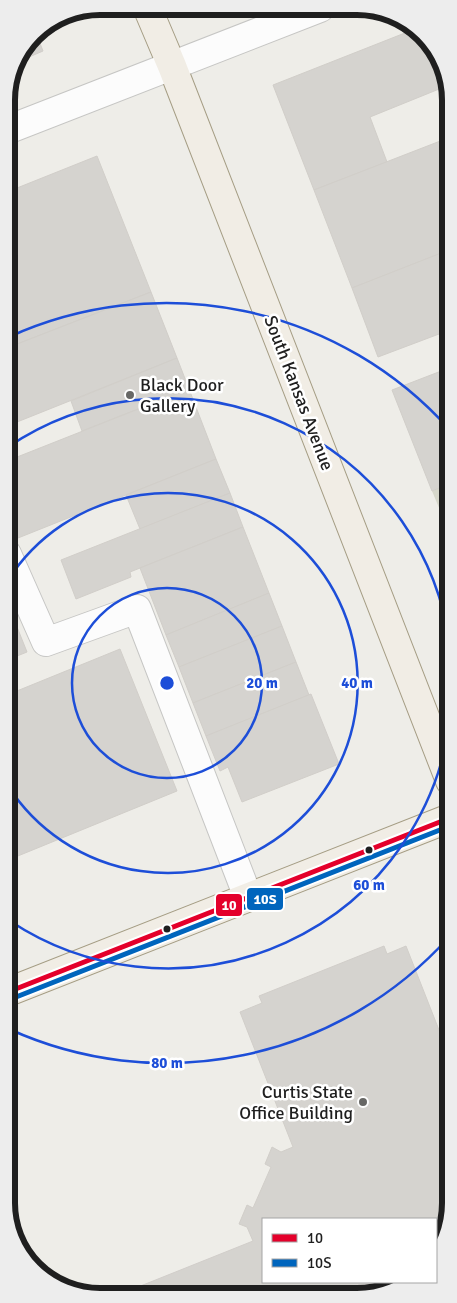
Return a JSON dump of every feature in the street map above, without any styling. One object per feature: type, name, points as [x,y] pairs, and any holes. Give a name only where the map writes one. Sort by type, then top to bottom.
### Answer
[{"type":"main road","name":"South Kansas Avenue","points":[[150,15],[172,66],[442,760]]},
{"type":"main road","points":[[15,989],[442,821]]},
{"type":"street","points":[[15,127],[302,15]]},
{"type":"street","points":[[15,572],[46,642],[138,609],[248,897]]},
{"type":"shaded area","points":[[442,487],[442,515],[432,491]]},
{"type":"building","points":[[407,32],[417,40],[431,58],[441,88],[370,117],[387,162],[314,190],[273,85]]},
{"type":"building","points":[[39,41],[43,51],[27,58]]},
{"type":"building","points":[[442,140],[442,253],[352,288],[314,190]]},
{"type":"building","points":[[97,156],[151,292],[15,345],[15,189]]},
{"type":"building","points":[[442,253],[442,342],[439,334],[378,357],[352,288]]},
{"type":"building","points":[[151,292],[177,358],[15,423],[15,345]]},
{"type":"building","name":"Black Door Gallery","points":[[177,358],[189,389],[82,431],[71,401]]},
{"type":"building","points":[[442,371],[442,487],[432,491],[392,390]]},
{"type":"building","points":[[189,389],[216,459],[18,538],[15,530],[15,458]]},
{"type":"building","points":[[216,459],[230,493],[140,529],[126,495]]},
{"type":"building","points":[[230,493],[243,527],[130,572],[131,577],[76,599],[61,560]]},
{"type":"building","points":[[243,527],[269,593],[166,635],[140,568]]},
{"type":"building","points":[[269,593],[282,626],[179,667],[166,635]]},
{"type":"building","points":[[15,622],[27,652],[15,657]]},
{"type":"building","points":[[282,626],[296,662],[193,703],[179,667]]},
{"type":"building","points":[[120,649],[177,791],[15,857],[15,692]]},
{"type":"building","points":[[296,662],[309,695],[206,736],[193,703]]},
{"type":"building","points":[[311,694],[339,764],[242,802],[228,767],[220,771],[206,736]]},
{"type":"building","name":"Curtis State Office Building","points":[[384,946],[387,954],[406,946],[442,1038],[442,1208],[437,1229],[437,1218],[262,1218],[262,1283],[383,1283],[357,1288],[136,1288],[253,1241],[247,1227],[239,1224],[247,1205],[253,1208],[271,1167],[265,1164],[272,1147],[281,1152],[293,1147],[240,1012],[262,1003],[259,996]]},
{"type":"transit line","name":"10","points":[[15,989],[442,821]]},
{"type":"transit line","name":"10S","points":[[15,997],[442,829]]},
{"type":"place","name":"Black Door Gallery","points":[[130,395]]},
{"type":"place","name":"Curtis State Office Building","points":[[363,1102]]}]
